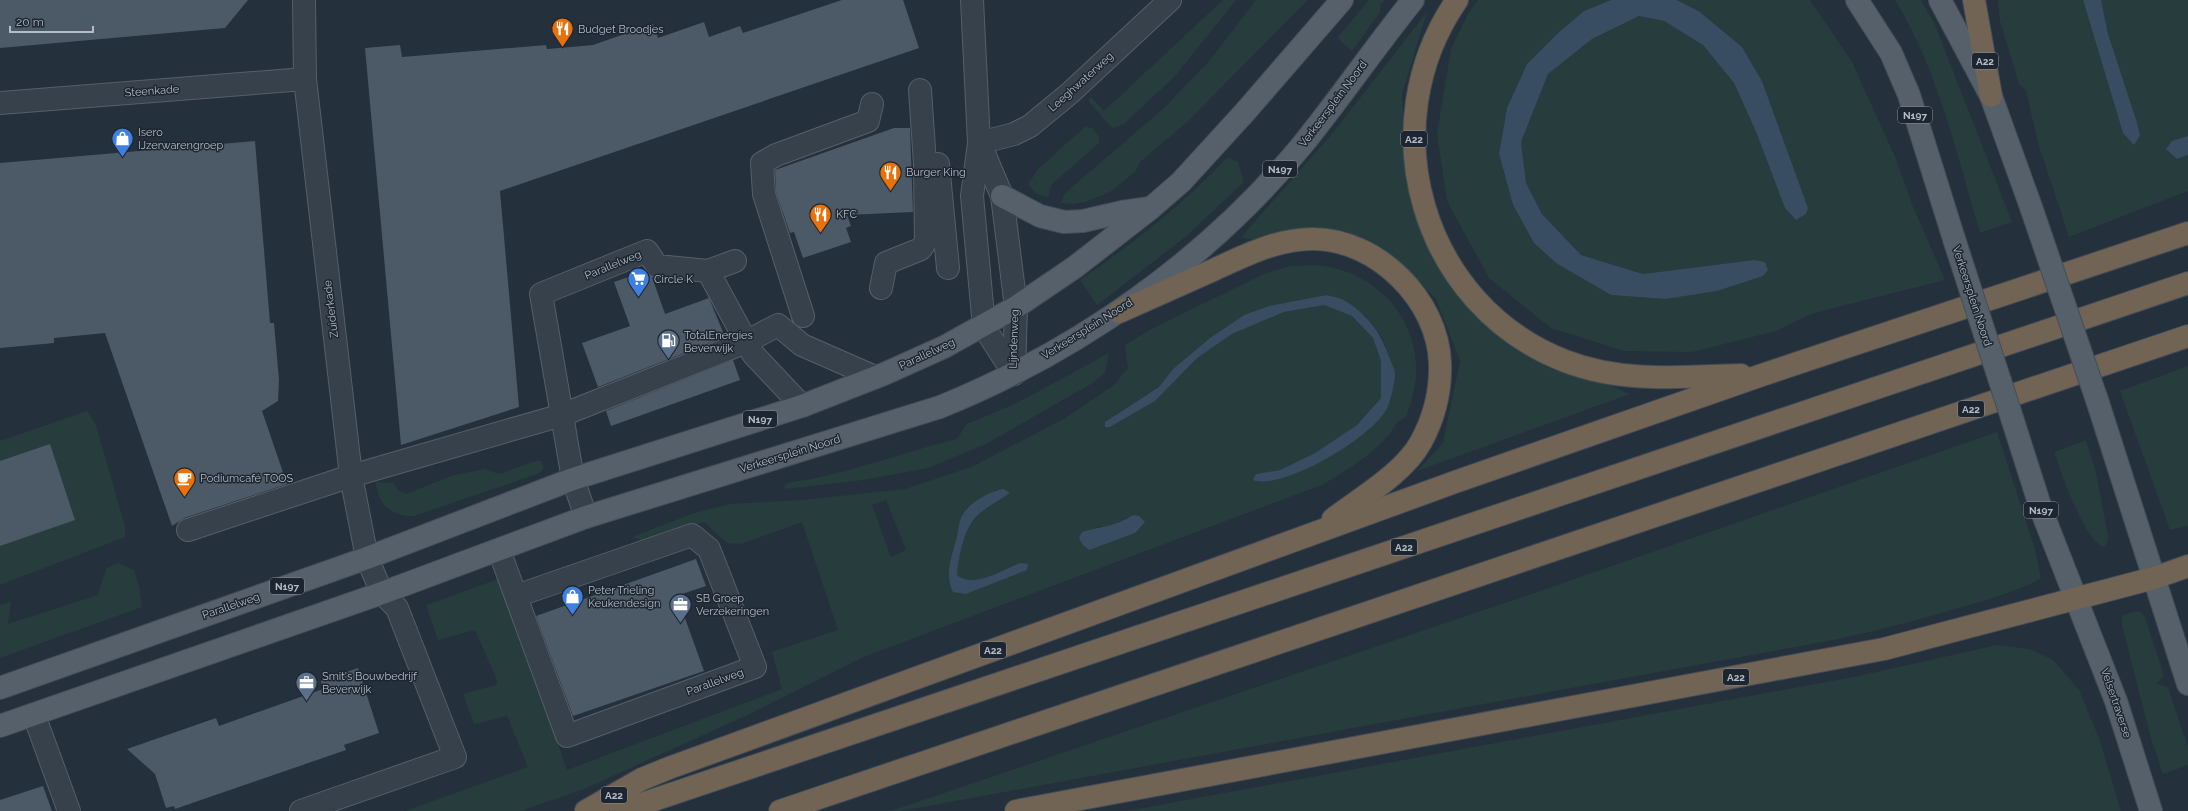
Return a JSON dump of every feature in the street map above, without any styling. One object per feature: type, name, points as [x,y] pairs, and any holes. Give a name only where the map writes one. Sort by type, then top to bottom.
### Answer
[{"type":"highway","name":"A22","points":[[1457,0],[1440,29],[1423,74],[1414,139],[1418,185],[1432,230],[1453,269],[1469,290],[1506,327],[1527,342],[1565,361],[1598,371],[1639,377],[1762,375]]},
{"type":"highway","name":"A22","points":[[1974,0],[1991,96]]},
{"type":"highway","name":"A22","points":[[586,811],[642,779],[669,768],[1316,532],[1762,375],[2188,233]]},
{"type":"highway","name":"A22","points":[[1119,312],[1258,249],[1286,241],[1315,239],[1348,244],[1375,258],[1401,277],[1421,303],[1434,330],[1440,362],[1439,396],[1430,425],[1421,443],[1403,466],[1316,532]]},
{"type":"highway","name":"A22","points":[[621,811],[2188,283]]},
{"type":"highway","name":"A22","points":[[780,811],[2188,336]]},
{"type":"highway","name":"A22","points":[[1016,811],[1884,649],[2076,597],[2154,578],[2188,566]]},
{"type":"main road","name":"N197","points":[[984,327],[1081,262],[1151,208],[1181,182],[1245,112],[1342,0]]},
{"type":"main road","name":"Verkeersplein Noord","points":[[586,517],[940,407],[979,391],[1014,374],[1119,312],[1193,254],[1262,189],[1302,144],[1413,0]]},
{"type":"main road","name":"Verkeersplein Noord","points":[[1857,0],[1891,53],[1909,95],[2042,512],[2076,597]]},
{"type":"main road","points":[[1940,0],[1991,96],[2031,207],[2098,403],[2188,684]]},
{"type":"main road","points":[[1002,196],[1040,216],[1064,222],[1083,221],[1122,212],[1151,208]]},
{"type":"main road","name":"Parallelweg","points":[[0,688],[367,558],[573,479],[802,406],[875,378],[984,327]]},
{"type":"main road","name":"N197","points":[[0,726],[390,600],[499,550],[586,517]]},
{"type":"main road","name":"Velsertraverse","points":[[2076,597],[2116,701],[2151,811]]},
{"type":"street","name":"Zuiderkade","points":[[304,0],[305,79],[351,476],[367,558],[390,600]]},
{"type":"street","name":"Lijndenweg","points":[[972,0],[979,143],[972,196],[984,327],[1014,374]]},
{"type":"street","name":"Leeghwaterweg","points":[[979,143],[1014,134],[1030,126],[1070,93],[1170,0]]},
{"type":"street","name":"Steenkade","points":[[0,104],[305,79]]},
{"type":"street","points":[[881,288],[886,263],[921,249],[926,242],[925,89],[948,268]]},
{"type":"street","points":[[803,316],[764,194],[762,163],[776,154],[868,121],[872,104]]},
{"type":"street","name":"Lijndenweg","points":[[979,143],[1002,196],[1016,307],[1014,374]]},
{"type":"street","name":"Parallelweg","points":[[586,517],[573,479],[541,294],[647,251],[657,266],[708,271]]},
{"type":"street","points":[[735,261],[708,271],[752,354],[802,406]]},
{"type":"street","points":[[188,530],[351,476],[562,415],[746,342],[778,325],[802,345],[875,378]]},
{"type":"street","name":"Parallelweg","points":[[499,550],[516,596],[568,736],[755,667],[709,549],[692,535],[516,596]]},
{"type":"street","points":[[301,811],[455,757],[390,600]]},
{"type":"street","points":[[34,715],[69,811]]},
{"type":"green space","points":[[1223,0],[1236,0],[1175,76],[1124,124],[1114,128],[1109,125],[1088,100],[1091,97],[1104,111]]},
{"type":"green space","points":[[1256,0],[1308,0],[1186,123],[1140,162],[1135,172],[1110,192],[1085,202],[1072,204],[1061,203],[1064,194],[1163,109],[1210,60]]},
{"type":"green space","points":[[1369,0],[1385,0],[1380,5],[1380,12],[1352,51],[1337,38]]},
{"type":"green space","points":[[1478,0],[1611,0],[1584,11],[1559,32],[1527,64],[1507,108],[1499,154],[1513,205],[1534,243],[1556,263],[1611,295],[1666,299],[1717,291],[1763,276],[1768,270],[1765,262],[1754,260],[1643,274],[1581,255],[1542,214],[1526,183],[1521,142],[1548,74],[1592,39],[1639,16],[1664,21],[1703,45],[1734,83],[1796,220],[1806,214],[1808,208],[1762,81],[1742,47],[1700,12],[1677,0],[1810,0],[1852,62],[1896,159],[1913,207],[1945,280],[1814,313],[1776,331],[1692,352],[1624,351],[1551,328],[1489,278],[1447,201],[1437,134],[1451,49],[1468,14]]},
{"type":"green space","points":[[1895,0],[1921,0],[1935,25],[2012,222],[1980,233],[1935,84],[1910,27]]},
{"type":"green space","points":[[1998,0],[2083,0],[2123,133],[2108,34],[2101,0],[2188,0],[2188,136],[2172,141],[2177,159],[2188,155],[2188,191],[2069,237],[2038,143],[2026,90],[2019,84],[2000,21]]},
{"type":"green space","points":[[1427,12],[1402,94],[1405,163],[1436,253],[1564,365],[1630,394],[1417,471],[1443,443],[1460,361],[1436,299],[1404,266],[1384,249],[1364,238],[1341,230],[1314,227],[1280,231],[1254,240],[1241,237],[1332,134]]},
{"type":"green space","points":[[1085,127],[1092,128],[1099,137],[1099,143],[1051,185],[1048,198],[1035,193],[1028,184],[1039,168]]},
{"type":"green space","points":[[1228,157],[1238,162],[1244,182],[1184,238],[1097,305],[1080,280],[1157,223]]},
{"type":"green space","points":[[1315,265],[1335,268],[1370,284],[1385,296],[1397,310],[1407,327],[1413,345],[1416,378],[1406,417],[1399,420],[1389,435],[1372,451],[1357,463],[1324,484],[861,658],[743,717],[584,789],[521,811],[405,811],[528,767],[507,716],[474,724],[463,694],[496,685],[497,680],[475,630],[438,640],[426,605],[501,578],[567,770],[782,689],[772,652],[838,630],[802,522],[741,544],[727,543],[704,522],[643,541],[632,537],[694,513],[730,504],[802,500],[905,489],[971,467],[1064,419],[1114,385],[1128,368],[1125,345],[1155,327],[1264,274],[1290,266]],"holes":[[[1327,295],[1366,316],[1383,339],[1395,373],[1368,431],[1271,481],[1256,474],[1280,470],[1315,453],[1357,425],[1381,398],[1381,361],[1373,338],[1352,316],[1324,305],[1284,312],[1232,334],[1197,357],[1155,401],[1110,427],[1115,415],[1159,387],[1173,369],[1210,338],[1244,315],[1269,306]],[[995,490],[1010,493],[986,508],[979,514],[969,527],[963,543],[957,575],[964,579],[979,579],[997,574],[1020,563],[966,594],[950,562],[956,541]],[[886,500],[906,550],[891,557],[872,505]],[[1133,515],[1135,533],[1093,547],[1097,527],[1112,526]]]},
{"type":"green space","points":[[1109,353],[1105,373],[1091,384],[986,444],[928,468],[863,480],[786,489],[784,487],[787,483],[830,475],[957,439],[967,424],[1015,404]]},
{"type":"green space","points":[[2188,366],[2188,526],[2170,530],[2120,391]]},
{"type":"green space","points":[[87,411],[96,425],[125,526],[125,537],[0,585],[0,441]]},
{"type":"green space","points":[[1997,432],[2035,549],[2041,578],[2008,593],[1920,619],[1833,640],[901,811],[891,811],[1543,590]]},
{"type":"green space","points":[[2086,440],[2096,472],[2108,536],[2107,543],[2104,547],[2096,542],[2081,520],[2054,452]]},
{"type":"green space","points":[[536,461],[541,461],[544,467],[540,473],[414,516],[399,514],[387,508],[379,497],[377,490],[376,482],[394,483],[398,490],[406,494],[451,476],[484,469],[499,474]]},
{"type":"green space","points":[[118,563],[134,570],[139,586],[142,607],[0,658],[0,605],[11,601],[8,624],[98,595],[106,569]]},
{"type":"green space","points":[[2136,611],[2141,612],[2145,617],[2163,672],[2163,677],[2157,683],[2168,688],[2188,747],[2188,765],[2163,774],[2151,739],[2121,621],[2123,615]]},
{"type":"green space","points":[[1997,645],[2030,649],[2053,660],[2079,690],[2099,738],[2121,811],[1127,811],[1859,676]]},
{"type":"water","points":[[1611,0],[1677,0],[1700,12],[1742,47],[1762,81],[1808,208],[1806,214],[1796,220],[1785,208],[1757,134],[1734,83],[1703,45],[1664,21],[1639,16],[1592,39],[1548,74],[1521,142],[1526,183],[1542,214],[1581,255],[1643,274],[1754,260],[1765,262],[1768,270],[1763,276],[1717,291],[1666,299],[1611,295],[1556,263],[1534,243],[1513,205],[1499,154],[1507,108],[1527,64],[1559,32],[1584,11]]},
{"type":"water","points":[[2083,0],[2101,0],[2108,34],[2140,135],[2134,145],[2123,133]]},
{"type":"water","points":[[2188,136],[2188,155],[2177,159],[2166,149],[2172,141]]},
{"type":"water","points":[[1327,295],[1345,301],[1362,313],[1379,334],[1387,350],[1395,373],[1394,385],[1388,406],[1380,418],[1348,445],[1328,458],[1285,477],[1267,481],[1253,480],[1256,474],[1280,470],[1315,453],[1357,425],[1381,398],[1381,361],[1373,338],[1352,316],[1324,305],[1284,312],[1232,334],[1197,358],[1155,401],[1110,427],[1105,427],[1105,422],[1159,387],[1173,369],[1210,338],[1244,315],[1269,306]]},
{"type":"water","points":[[1003,489],[1010,493],[979,514],[969,527],[959,559],[957,575],[964,579],[979,579],[997,574],[1020,563],[1028,564],[1027,570],[966,594],[953,592],[950,585],[949,571],[962,516],[974,502],[980,498],[992,492]]},
{"type":"water","points":[[1133,515],[1139,516],[1145,522],[1135,533],[1089,550],[1083,545],[1079,538],[1082,532],[1114,524]]},
{"type":"building","points":[[0,0],[248,0],[225,28],[0,48]]},
{"type":"building","points":[[842,0],[903,0],[919,48],[500,191],[519,407],[401,445],[365,48],[400,45],[402,57],[546,45],[547,49],[593,45],[653,24],[658,38],[704,22],[709,37],[740,26],[743,33]]},
{"type":"building","points":[[894,128],[910,128],[913,212],[847,215],[851,226],[846,228],[851,242],[803,258],[794,232],[790,233],[776,192],[775,170]]},
{"type":"building","points":[[255,141],[270,323],[274,323],[279,380],[278,401],[262,411],[287,484],[184,518],[172,526],[105,333],[54,338],[54,343],[0,348],[0,163]]},
{"type":"building","points":[[646,271],[652,277],[665,314],[709,298],[725,337],[598,387],[582,343],[630,326],[614,282]]},
{"type":"building","points":[[733,360],[740,380],[611,426],[606,411]]},
{"type":"building","points":[[50,444],[75,520],[0,546],[0,461]]},
{"type":"building","points":[[696,559],[706,586],[679,595],[683,606],[681,607],[704,671],[573,716],[536,616]]},
{"type":"building","points":[[358,668],[379,733],[344,745],[346,750],[175,809],[174,806],[166,808],[155,774],[127,749],[216,718],[219,726],[323,689],[321,681]]},
{"type":"building","points":[[43,786],[52,811],[0,811],[0,800]]},
{"type":"place","name":"Budget Broodjes","points":[[563,48]]},
{"type":"place","name":"Isero IJzerwarengroep","points":[[122,158]]},
{"type":"place","name":"Burger King","points":[[891,192]]},
{"type":"place","name":"KFC","points":[[820,234]]},
{"type":"place","name":"Circle K","points":[[639,298]]},
{"type":"place","name":"TotalEnergies Beverwijk","points":[[669,360]]},
{"type":"place","name":"Podiumcafé TOOS","points":[[185,498]]},
{"type":"place","name":"Peter Trieling Keukendesign","points":[[572,616]]},
{"type":"place","name":"SB Groep Verzekeringen","points":[[680,624]]},
{"type":"place","name":"Smit's Bouwbedrijf Beverwijk","points":[[306,702]]}]
